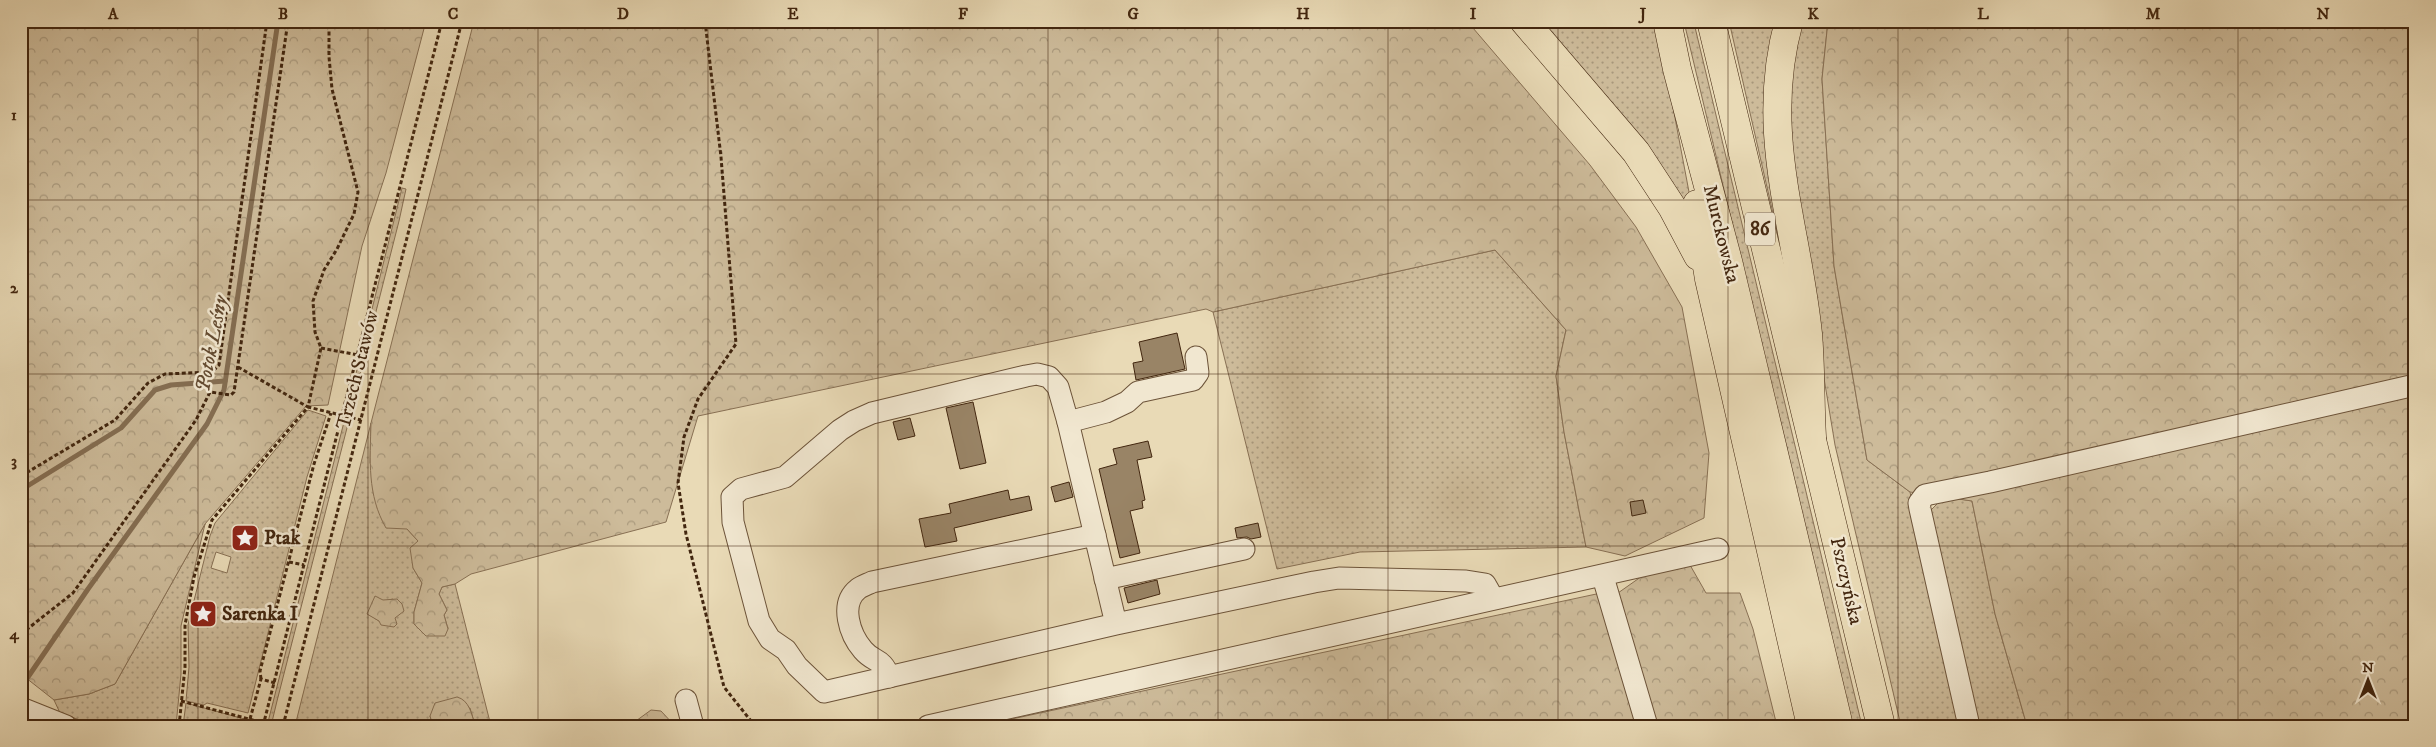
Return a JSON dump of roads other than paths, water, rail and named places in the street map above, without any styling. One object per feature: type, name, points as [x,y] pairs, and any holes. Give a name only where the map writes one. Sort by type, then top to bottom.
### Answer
[{"type":"main road","points":[[1524,21],[1619,132],[1648,169],[1672,207],[1709,279]]},
{"type":"main road","name":"Murckowska","points":[[1667,21],[1677,69],[1728,261],[1772,447]]},
{"type":"main road","name":"Murckowska","points":[[1710,21],[1812,437]]},
{"type":"main road","points":[[1789,21],[1780,67],[1776,137],[1808,334],[1812,437]]},
{"type":"main road","points":[[1677,69],[1709,279],[1811,726]]},
{"type":"main road","name":"Pszczyńska","points":[[1812,437],[1881,726]]},
{"type":"main road","name":"Pszczyńska","points":[[1772,447],[1839,726]]},
{"type":"street","points":[[1068,422],[1106,412],[1126,402],[1138,392],[1193,380],[1198,373],[1196,357]]},
{"type":"street","points":[[1116,624],[1068,422],[1058,387],[1049,377],[1037,374],[1026,376],[895,407],[854,421],[785,477],[740,489],[732,497],[733,522],[760,621],[770,639],[786,650],[797,666],[824,692],[1116,624],[1339,578],[1466,581],[1485,584],[1493,598]]},
{"type":"street","points":[[1969,726],[1920,509],[1919,503],[1925,494],[1990,482],[2415,385]]},
{"type":"street","points":[[889,677],[885,665],[863,650],[848,624],[848,605],[856,590],[872,582],[1095,535]]},
{"type":"street","points":[[1105,579],[1244,549]]},
{"type":"street","points":[[928,726],[1493,598],[1603,577],[1718,550]]},
{"type":"street","points":[[1603,577],[1647,726]]},
{"type":"street","points":[[686,700],[693,726]]},
{"type":"street","points":[[21,708],[66,726]]},
{"type":"waterway","name":"Potok Leśny","points":[[28,677],[88,589],[207,424],[224,390],[278,21]]},
{"type":"waterway","points":[[21,490],[121,428],[155,390],[171,385],[225,381]]},
{"type":"place","name":"Ptak","points":[[245,538]]},
{"type":"place","name":"Sarenka I","points":[[203,614]]}]
